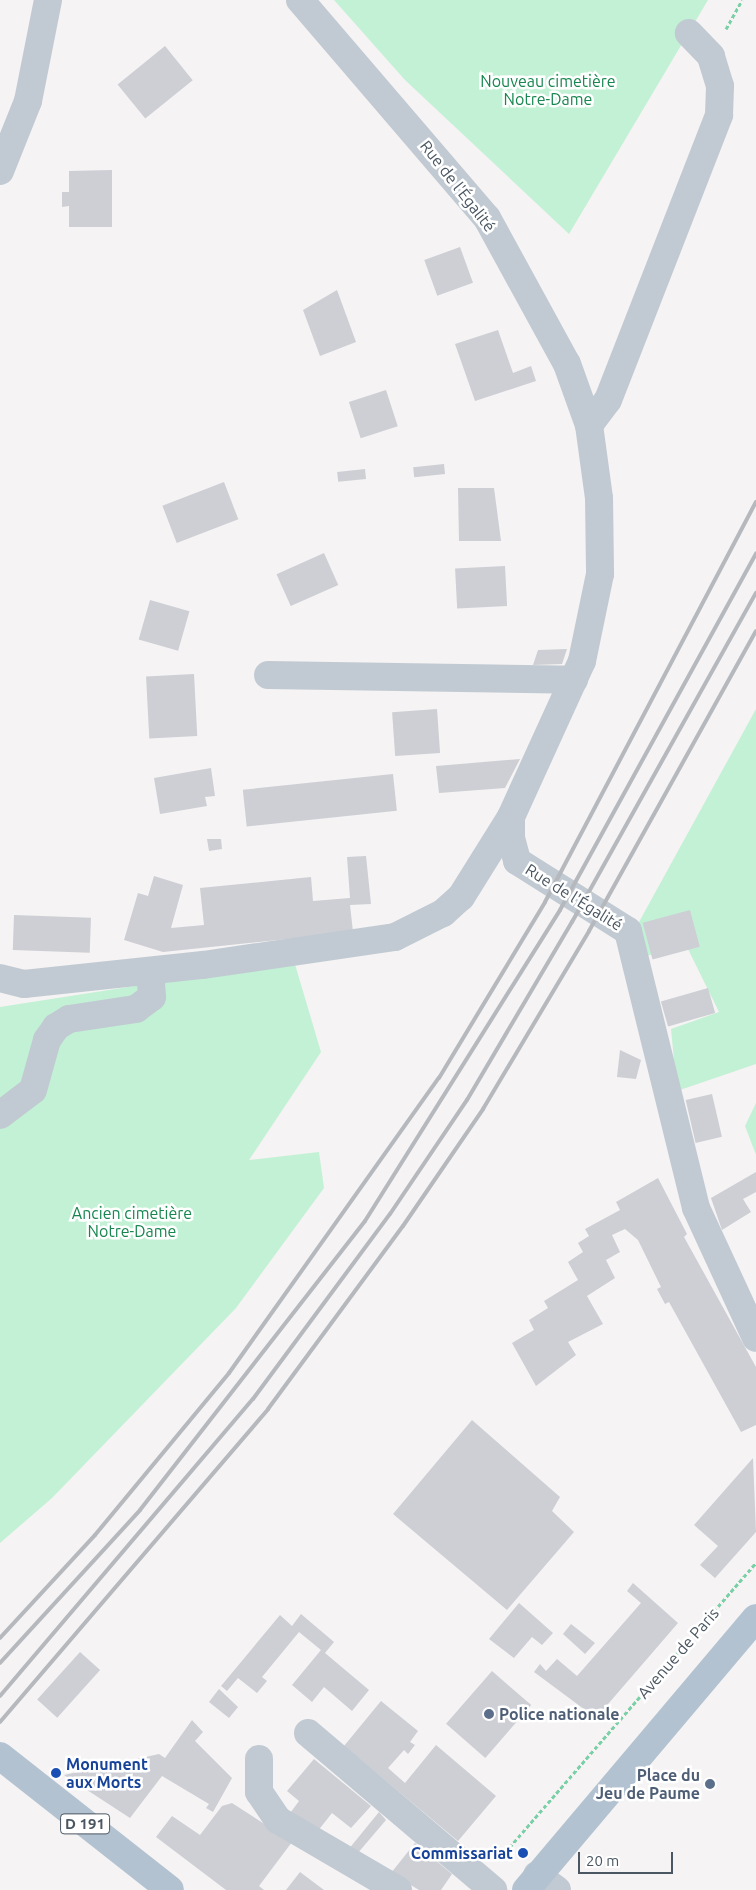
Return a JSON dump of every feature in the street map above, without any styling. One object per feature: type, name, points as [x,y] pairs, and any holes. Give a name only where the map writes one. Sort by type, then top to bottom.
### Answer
[{"type":"main road","points":[[540,1885],[756,1618]]},
{"type":"main road","name":"D 191","points":[[0,1756],[170,1890]]},
{"type":"street","points":[[0,172],[28,101],[48,0]]},
{"type":"street","name":"Rue de l'Égalité","points":[[300,0],[487,218],[567,364],[589,425],[599,498],[600,574],[582,661],[511,817],[517,861],[628,931],[696,1208],[756,1338]]},
{"type":"street","points":[[589,425],[608,400],[719,115],[720,86],[711,56],[689,33]]},
{"type":"street","points":[[268,675],[574,680]]},
{"type":"street","points":[[0,978],[24,984],[150,971],[395,937],[420,926],[461,897],[511,817]]},
{"type":"street","points":[[0,1115],[33,1090],[47,1040],[56,1027],[69,1020],[136,1009],[152,997],[150,971]]},
{"type":"street","points":[[308,1733],[487,1885]]},
{"type":"street","points":[[259,1759],[259,1792],[278,1820],[398,1890]]},
{"type":"path","name":"Avenue de Paris","points":[[487,1885],[756,1562]]},
{"type":"green space","name":"Nouveau cimetière Notre-Dame","points":[[334,0],[708,0],[569,234],[405,80]]},
{"type":"green space","points":[[756,709],[756,1064],[677,1091],[671,1029],[719,1012],[685,943],[647,956],[639,922]]},
{"type":"green space","name":"Ancien cimetière Notre-Dame","points":[[294,961],[321,1052],[249,1160],[319,1152],[324,1188],[236,1308],[52,1498],[0,1543],[0,1007]]},
{"type":"green space","points":[[756,1103],[756,1155],[745,1126]]},
{"type":"building","points":[[165,46],[193,80],[145,119],[118,84]]},
{"type":"building","points":[[112,170],[112,227],[69,227],[69,206],[62,207],[62,192],[69,192],[69,171]]},
{"type":"building","points":[[460,247],[473,283],[437,296],[424,260]]},
{"type":"building","points":[[337,290],[356,342],[320,356],[303,310]]},
{"type":"building","points":[[498,330],[513,373],[531,366],[536,381],[475,401],[455,344]]},
{"type":"building","points":[[386,390],[398,426],[361,438],[349,402]]},
{"type":"building","points":[[444,464],[445,474],[414,477],[413,467]]},
{"type":"building","points":[[365,469],[366,479],[338,482],[337,472]]},
{"type":"building","points":[[224,482],[238,519],[177,543],[162,506]]},
{"type":"building","points":[[458,488],[494,488],[501,541],[459,541]]},
{"type":"building","points":[[324,553],[338,585],[291,606],[276,574]]},
{"type":"building","points":[[505,566],[507,606],[457,609],[455,569]]},
{"type":"building","points":[[150,600],[189,611],[178,651],[139,639]]},
{"type":"building","points":[[567,649],[562,664],[533,665],[538,650]]},
{"type":"building","points":[[194,674],[197,736],[149,738],[146,677]]},
{"type":"building","points":[[437,709],[440,753],[395,756],[392,712]]},
{"type":"building","points":[[520,759],[505,788],[439,793],[436,766]]},
{"type":"building","points":[[211,768],[215,796],[205,797],[207,806],[160,814],[154,778]]},
{"type":"building","points":[[393,774],[397,811],[247,827],[243,790]]},
{"type":"building","points":[[207,839],[221,839],[222,849],[209,851]]},
{"type":"building","points":[[366,856],[371,904],[350,905],[353,932],[163,952],[124,940],[138,893],[148,896],[154,876],[183,885],[171,928],[204,925],[200,888],[311,877],[313,901],[350,898],[347,857]]},
{"type":"building","points":[[690,910],[700,947],[653,959],[643,923]]},
{"type":"building","points":[[14,915],[91,918],[90,953],[13,950]]},
{"type":"building","points":[[708,988],[715,1013],[668,1026],[661,1002]]},
{"type":"building","points":[[620,1050],[641,1060],[636,1079],[617,1077]]},
{"type":"building","points":[[712,1094],[722,1137],[696,1143],[686,1100]]},
{"type":"building","points":[[756,1172],[756,1192],[743,1199],[751,1212],[722,1230],[711,1198]]},
{"type":"building","points":[[658,1178],[687,1234],[684,1237],[756,1367],[756,1425],[741,1432],[669,1302],[665,1304],[657,1289],[661,1287],[638,1240],[625,1229],[612,1235],[620,1252],[606,1260],[615,1278],[587,1296],[603,1324],[568,1342],[576,1355],[536,1386],[512,1343],[534,1330],[529,1320],[548,1308],[544,1301],[578,1280],[568,1262],[583,1252],[578,1243],[589,1236],[585,1229],[620,1210],[616,1202]]},
{"type":"building","points":[[472,1420],[560,1497],[552,1511],[574,1532],[507,1610],[393,1514]]},
{"type":"building","points":[[753,1458],[756,1532],[715,1578],[700,1565],[718,1546],[694,1525]]},
{"type":"building","points":[[633,1583],[678,1623],[596,1718],[534,1672],[540,1664],[546,1671],[557,1659],[577,1676],[641,1603],[627,1591]]},
{"type":"building","points":[[519,1603],[553,1633],[542,1645],[532,1637],[514,1658],[489,1639]]},
{"type":"building","points":[[301,1614],[334,1642],[325,1653],[369,1690],[352,1711],[324,1687],[312,1702],[292,1685],[321,1650],[299,1632],[262,1677],[267,1681],[257,1693],[238,1678],[227,1691],[221,1686],[280,1615],[292,1626]]},
{"type":"building","points":[[571,1624],[595,1643],[585,1654],[563,1634]]},
{"type":"building","points":[[80,1652],[100,1670],[57,1718],[37,1700]]},
{"type":"building","name":"Police nationale","points":[[492,1671],[531,1705],[485,1758],[446,1724]]},
{"type":"building","points":[[219,1689],[238,1707],[229,1718],[209,1702]]},
{"type":"building","points":[[381,1701],[418,1731],[410,1742],[415,1745],[408,1754],[404,1750],[388,1768],[405,1783],[436,1745],[496,1796],[458,1841],[344,1746]]},
{"type":"building","points":[[192,1720],[203,1732],[195,1741],[232,1778],[213,1812],[206,1808],[209,1804],[162,1776],[130,1818],[64,1775],[159,1754],[165,1758]]},
{"type":"building","points":[[314,1759],[371,1806],[351,1828],[332,1813],[317,1832],[288,1816],[299,1801],[287,1791]]},
{"type":"building","points":[[232,1803],[292,1842],[259,1886],[264,1890],[226,1890],[156,1837],[172,1816],[200,1835],[222,1806]]},
{"type":"building","points":[[379,1812],[386,1820],[357,1854],[348,1850]]},
{"type":"building","points":[[415,1843],[452,1874],[441,1890],[419,1890],[391,1873]]},
{"type":"building","points":[[300,1872],[324,1890],[286,1890]]},
{"type":"railway","points":[[0,1638],[95,1535],[229,1373],[439,1078],[545,902],[756,502]]},
{"type":"railway","points":[[0,1663],[140,1510],[365,1221],[560,910],[756,553]]},
{"type":"railway","points":[[0,1696],[253,1399],[390,1214],[467,1100],[572,922],[756,593]]},
{"type":"railway","points":[[0,1722],[268,1409],[403,1226],[483,1109],[589,931],[756,631]]},
{"type":"place","name":"Police nationale","points":[[489,1714]]},
{"type":"place","name":"Monument aux Morts","points":[[56,1773]]},
{"type":"place","name":"Place du Jeu de Paume","points":[[710,1784]]},
{"type":"place","name":"Commissariat","points":[[523,1853]]}]
